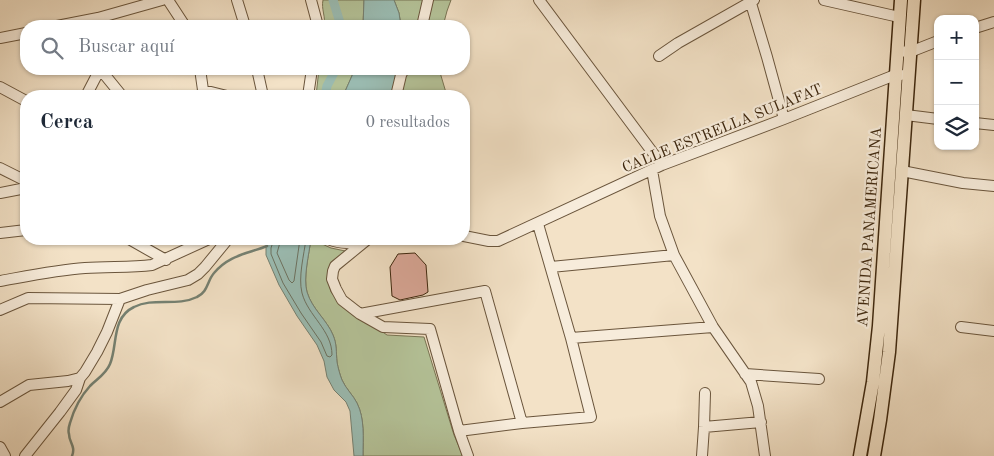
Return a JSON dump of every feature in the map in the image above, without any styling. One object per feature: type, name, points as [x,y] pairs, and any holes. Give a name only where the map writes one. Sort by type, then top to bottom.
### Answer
[{"type":"main road","name":"AVENIDA PANAMERICANA","points":[[860,456],[873,382],[901,0]]},
{"type":"main road","name":"AVENIDA PANAMERICANA","points":[[874,456],[888,352],[914,0]]},
{"type":"street","points":[[104,20],[162,0]]},
{"type":"street","points":[[168,0],[181,20]]},
{"type":"street","points":[[237,0],[243,20]]},
{"type":"street","points":[[311,0],[316,20]]},
{"type":"street","points":[[423,20],[428,0]]},
{"type":"street","points":[[539,0],[662,165]]},
{"type":"street","points":[[824,0],[899,17]]},
{"type":"street","points":[[659,56],[678,42],[752,1],[784,120]]},
{"type":"street","points":[[979,27],[994,22]]},
{"type":"street","points":[[0,38],[20,34]]},
{"type":"street","points":[[896,52],[910,52],[934,43]]},
{"type":"street","points":[[89,90],[97,75]]},
{"type":"street","points":[[105,75],[117,90]]},
{"type":"street","points":[[200,75],[202,90]]},
{"type":"street","points":[[258,75],[262,90]]},
{"type":"street","points":[[309,90],[311,75]]},
{"type":"street","points":[[397,90],[401,75]]},
{"type":"street","name":"CALLE ESTRELLA SULAFAT","points":[[470,237],[498,242],[662,165],[784,120],[895,75],[909,75]]},
{"type":"street","points":[[0,87],[20,98]]},
{"type":"street","points":[[906,115],[934,118]]},
{"type":"street","points":[[979,123],[994,125]]},
{"type":"street","points":[[0,168],[20,179]]},
{"type":"street","points":[[652,170],[660,216],[674,255],[713,327],[751,382],[758,406],[766,456]]},
{"type":"street","points":[[902,171],[994,186]]},
{"type":"street","points":[[0,193],[20,189]]},
{"type":"street","points":[[459,431],[591,417],[572,338],[538,224]]},
{"type":"street","points":[[0,234],[20,231]]},
{"type":"street","points":[[140,245],[166,260]]},
{"type":"street","points":[[0,281],[64,270],[142,267],[166,260],[197,245]]},
{"type":"street","points":[[0,310],[28,298],[120,298],[163,285],[188,280],[198,274],[223,245]]},
{"type":"street","points":[[359,245],[335,266],[332,279],[336,289],[342,300],[360,314],[383,327],[430,329],[468,456]]},
{"type":"street","points":[[551,268],[674,255]]},
{"type":"street","points":[[360,314],[485,291],[522,424]]},
{"type":"street","points":[[25,456],[76,390],[80,378],[107,332],[120,298]]},
{"type":"street","points":[[572,338],[713,327]]},
{"type":"street","points":[[961,327],[994,331]]},
{"type":"street","points":[[746,374],[819,379]]},
{"type":"street","points":[[0,402],[29,385],[80,378]]},
{"type":"street","points":[[702,456],[705,393]]},
{"type":"street","points":[[704,427],[761,422]]},
{"type":"street","points":[[0,447],[5,456]]},
{"type":"green space","points":[[323,0],[364,0],[363,20],[324,20]]},
{"type":"green space","points":[[394,0],[451,0],[445,20],[400,20]]},
{"type":"green space","points":[[318,75],[352,75],[346,90],[317,90]]},
{"type":"green space","points":[[402,75],[441,75],[445,90],[399,90]]},
{"type":"green space","points":[[310,245],[324,245],[350,252],[328,279],[331,292],[338,301],[387,335],[424,337],[454,435],[463,456],[363,456],[363,429],[360,409],[341,378],[333,335],[309,298],[306,286]]},
{"type":"water","points":[[364,0],[394,0],[400,20],[363,20]]},
{"type":"water","points":[[352,75],[402,75],[399,90],[346,90]]},
{"type":"water","points":[[267,245],[310,245],[306,273],[307,292],[312,304],[333,335],[341,378],[360,409],[363,429],[363,456],[354,456],[350,411],[346,402],[334,390],[327,377],[324,361],[317,345],[279,285],[266,255]]},
{"type":"building","points":[[415,253],[426,265],[428,292],[423,295],[400,300],[392,296],[390,267],[398,254]]},
{"type":"waterway","points":[[333,0],[339,20]]},
{"type":"waterway","points":[[326,90],[333,75]]},
{"type":"waterway","points":[[72,456],[73,447],[69,437],[69,430],[73,413],[86,390],[108,368],[118,325],[127,312],[141,304],[181,301],[197,297],[201,295],[214,273],[226,262],[267,246]]}]
